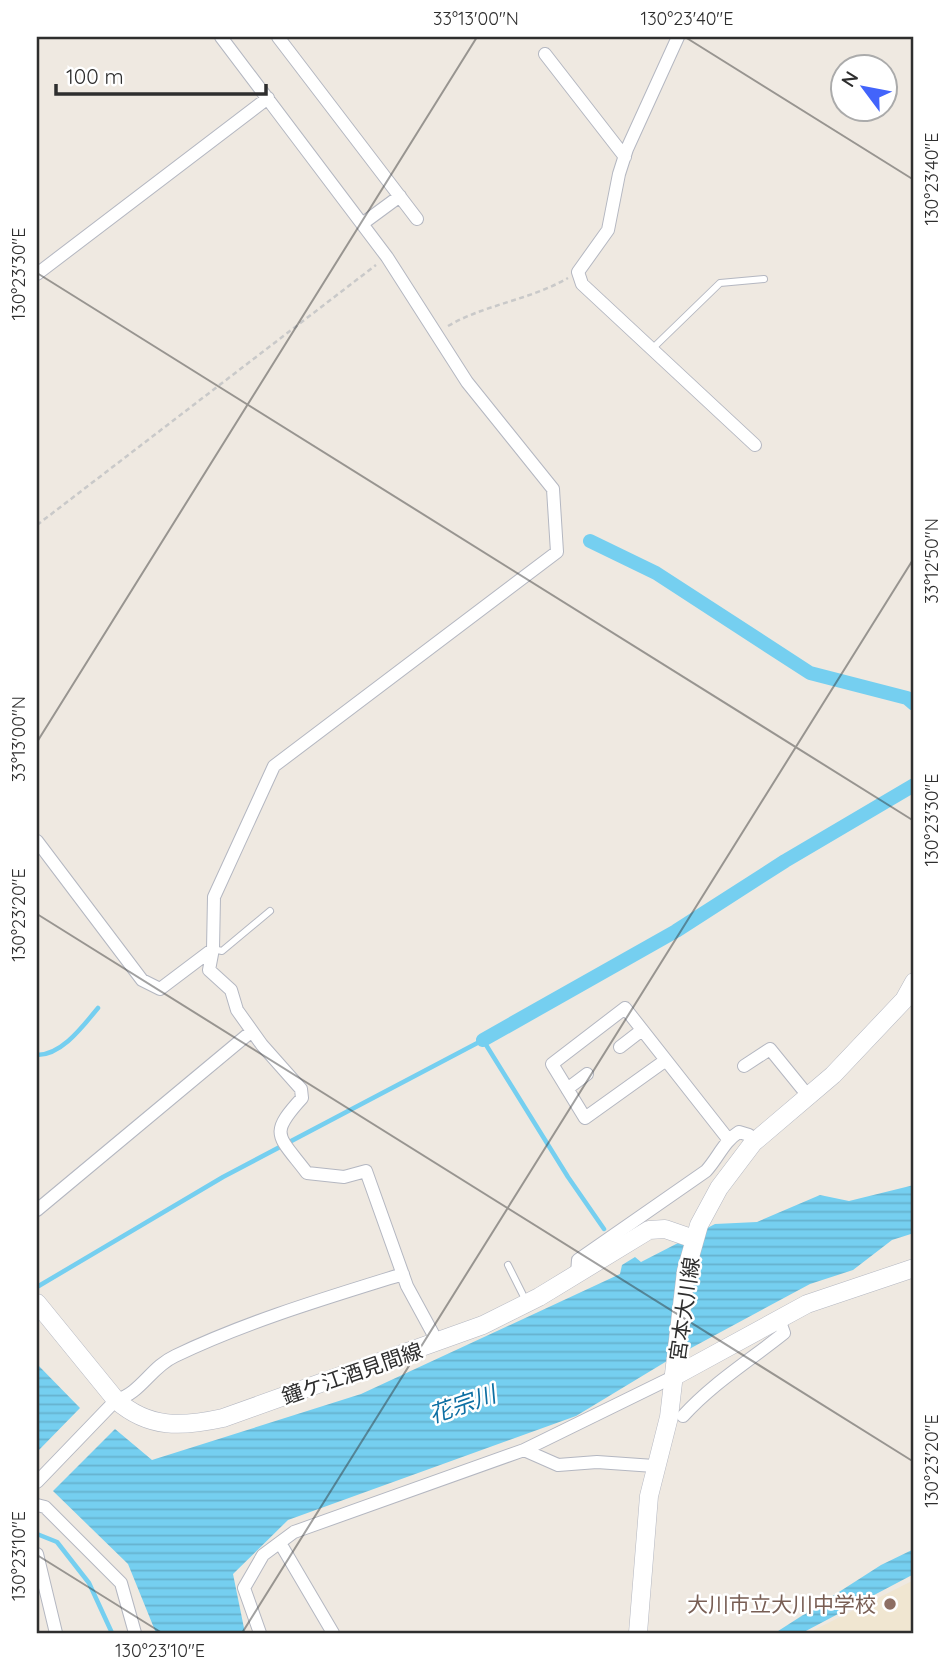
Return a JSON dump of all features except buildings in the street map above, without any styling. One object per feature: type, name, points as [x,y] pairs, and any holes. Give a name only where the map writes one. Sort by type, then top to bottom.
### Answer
[{"type":"main road","name":"宮本大川線","points":[[638,1633],[649,1496],[654,1466],[669,1417],[692,1233],[719,1188],[753,1143],[809,1097],[904,1000],[914,982]]},
{"type":"main road","name":"鐘ケ江酒見間線","points":[[37,1303],[116,1400],[147,1421],[174,1426],[197,1424],[223,1418],[438,1343],[527,1302],[649,1230],[665,1229],[692,1233]]},
{"type":"main road","points":[[675,1371],[825,1296],[896,1276],[914,1268]]},
{"type":"street","points":[[221,37],[387,257],[467,382],[553,489],[557,552],[274,766],[214,897],[214,948],[209,970],[231,990],[237,1010],[301,1089],[302,1098],[280,1122],[280,1134],[307,1173],[344,1177],[366,1171],[403,1274],[438,1343]]},
{"type":"street","points":[[278,37],[417,219]]},
{"type":"street","points":[[678,37],[660,71],[625,157],[608,230],[578,272],[582,284],[755,444]]},
{"type":"street","points":[[545,54],[625,157]]},
{"type":"street","points":[[37,274],[268,98]]},
{"type":"street","points":[[362,224],[400,196]]},
{"type":"street","points":[[37,841],[142,980],[160,989],[214,948]]},
{"type":"street","points":[[666,1060],[585,1118],[552,1064],[625,1009],[666,1060],[728,1139]]},
{"type":"street","points":[[620,1047],[642,1030]]},
{"type":"street","points":[[37,1210],[252,1031]]},
{"type":"street","points":[[744,1066],[770,1049],[809,1097]]},
{"type":"street","points":[[567,1089],[587,1074]]},
{"type":"street","points":[[577,1274],[578,1260],[706,1171],[721,1154],[728,1139],[739,1132],[749,1135],[753,1143]]},
{"type":"street","points":[[37,1482],[116,1400],[128,1396],[153,1368],[172,1357],[248,1324],[403,1274]]},
{"type":"street","points":[[684,1416],[713,1384],[757,1357],[784,1334],[779,1318]]},
{"type":"street","points":[[260,1633],[244,1588],[263,1555],[294,1532],[524,1450],[675,1371]]},
{"type":"street","points":[[524,1450],[558,1465],[597,1462],[654,1466]]},
{"type":"street","points":[[37,1505],[45,1507],[121,1583],[135,1633]]},
{"type":"street","points":[[283,1548],[333,1633]]},
{"type":"street","points":[[37,1554],[56,1633]]},
{"type":"lane","points":[[653,348],[720,283],[764,279]]},
{"type":"lane","points":[[214,948],[222,951],[270,911]]},
{"type":"lane","points":[[508,1265],[527,1302]]},
{"type":"path","points":[[37,525],[387,257]]},
{"type":"path","points":[[436,333],[463,317],[545,291],[578,272]]},
{"type":"shaded area","name":"大川市立大川中学校","points":[[914,1580],[914,1633],[810,1633],[818,1628]]},
{"type":"water","name":"花宗川","points":[[914,1185],[914,1233],[892,1240],[853,1270],[810,1284],[667,1361],[576,1416],[288,1520],[233,1574],[245,1633],[156,1633],[128,1564],[53,1491],[115,1429],[152,1460],[361,1394],[620,1274],[622,1265],[635,1257],[641,1262],[715,1224],[757,1222],[820,1195],[849,1201]]},
{"type":"water","points":[[37,1364],[80,1408],[37,1452]]},
{"type":"water","points":[[914,1549],[914,1574],[802,1633],[775,1633],[881,1565]]},
{"type":"waterway","points":[[590,541],[656,573],[810,673],[907,698],[914,704]]},
{"type":"waterway","points":[[483,1040],[676,931],[785,861],[914,785]]},
{"type":"waterway","points":[[37,1055],[46,1054],[63,1045],[98,1008]]},
{"type":"waterway","points":[[37,1287],[223,1177],[483,1040],[568,1177],[604,1229]]},
{"type":"waterway","points":[[37,1534],[57,1542],[89,1583],[112,1633]]},
{"type":"place","name":"大川市立大川中学校","points":[[890,1604]]}]
